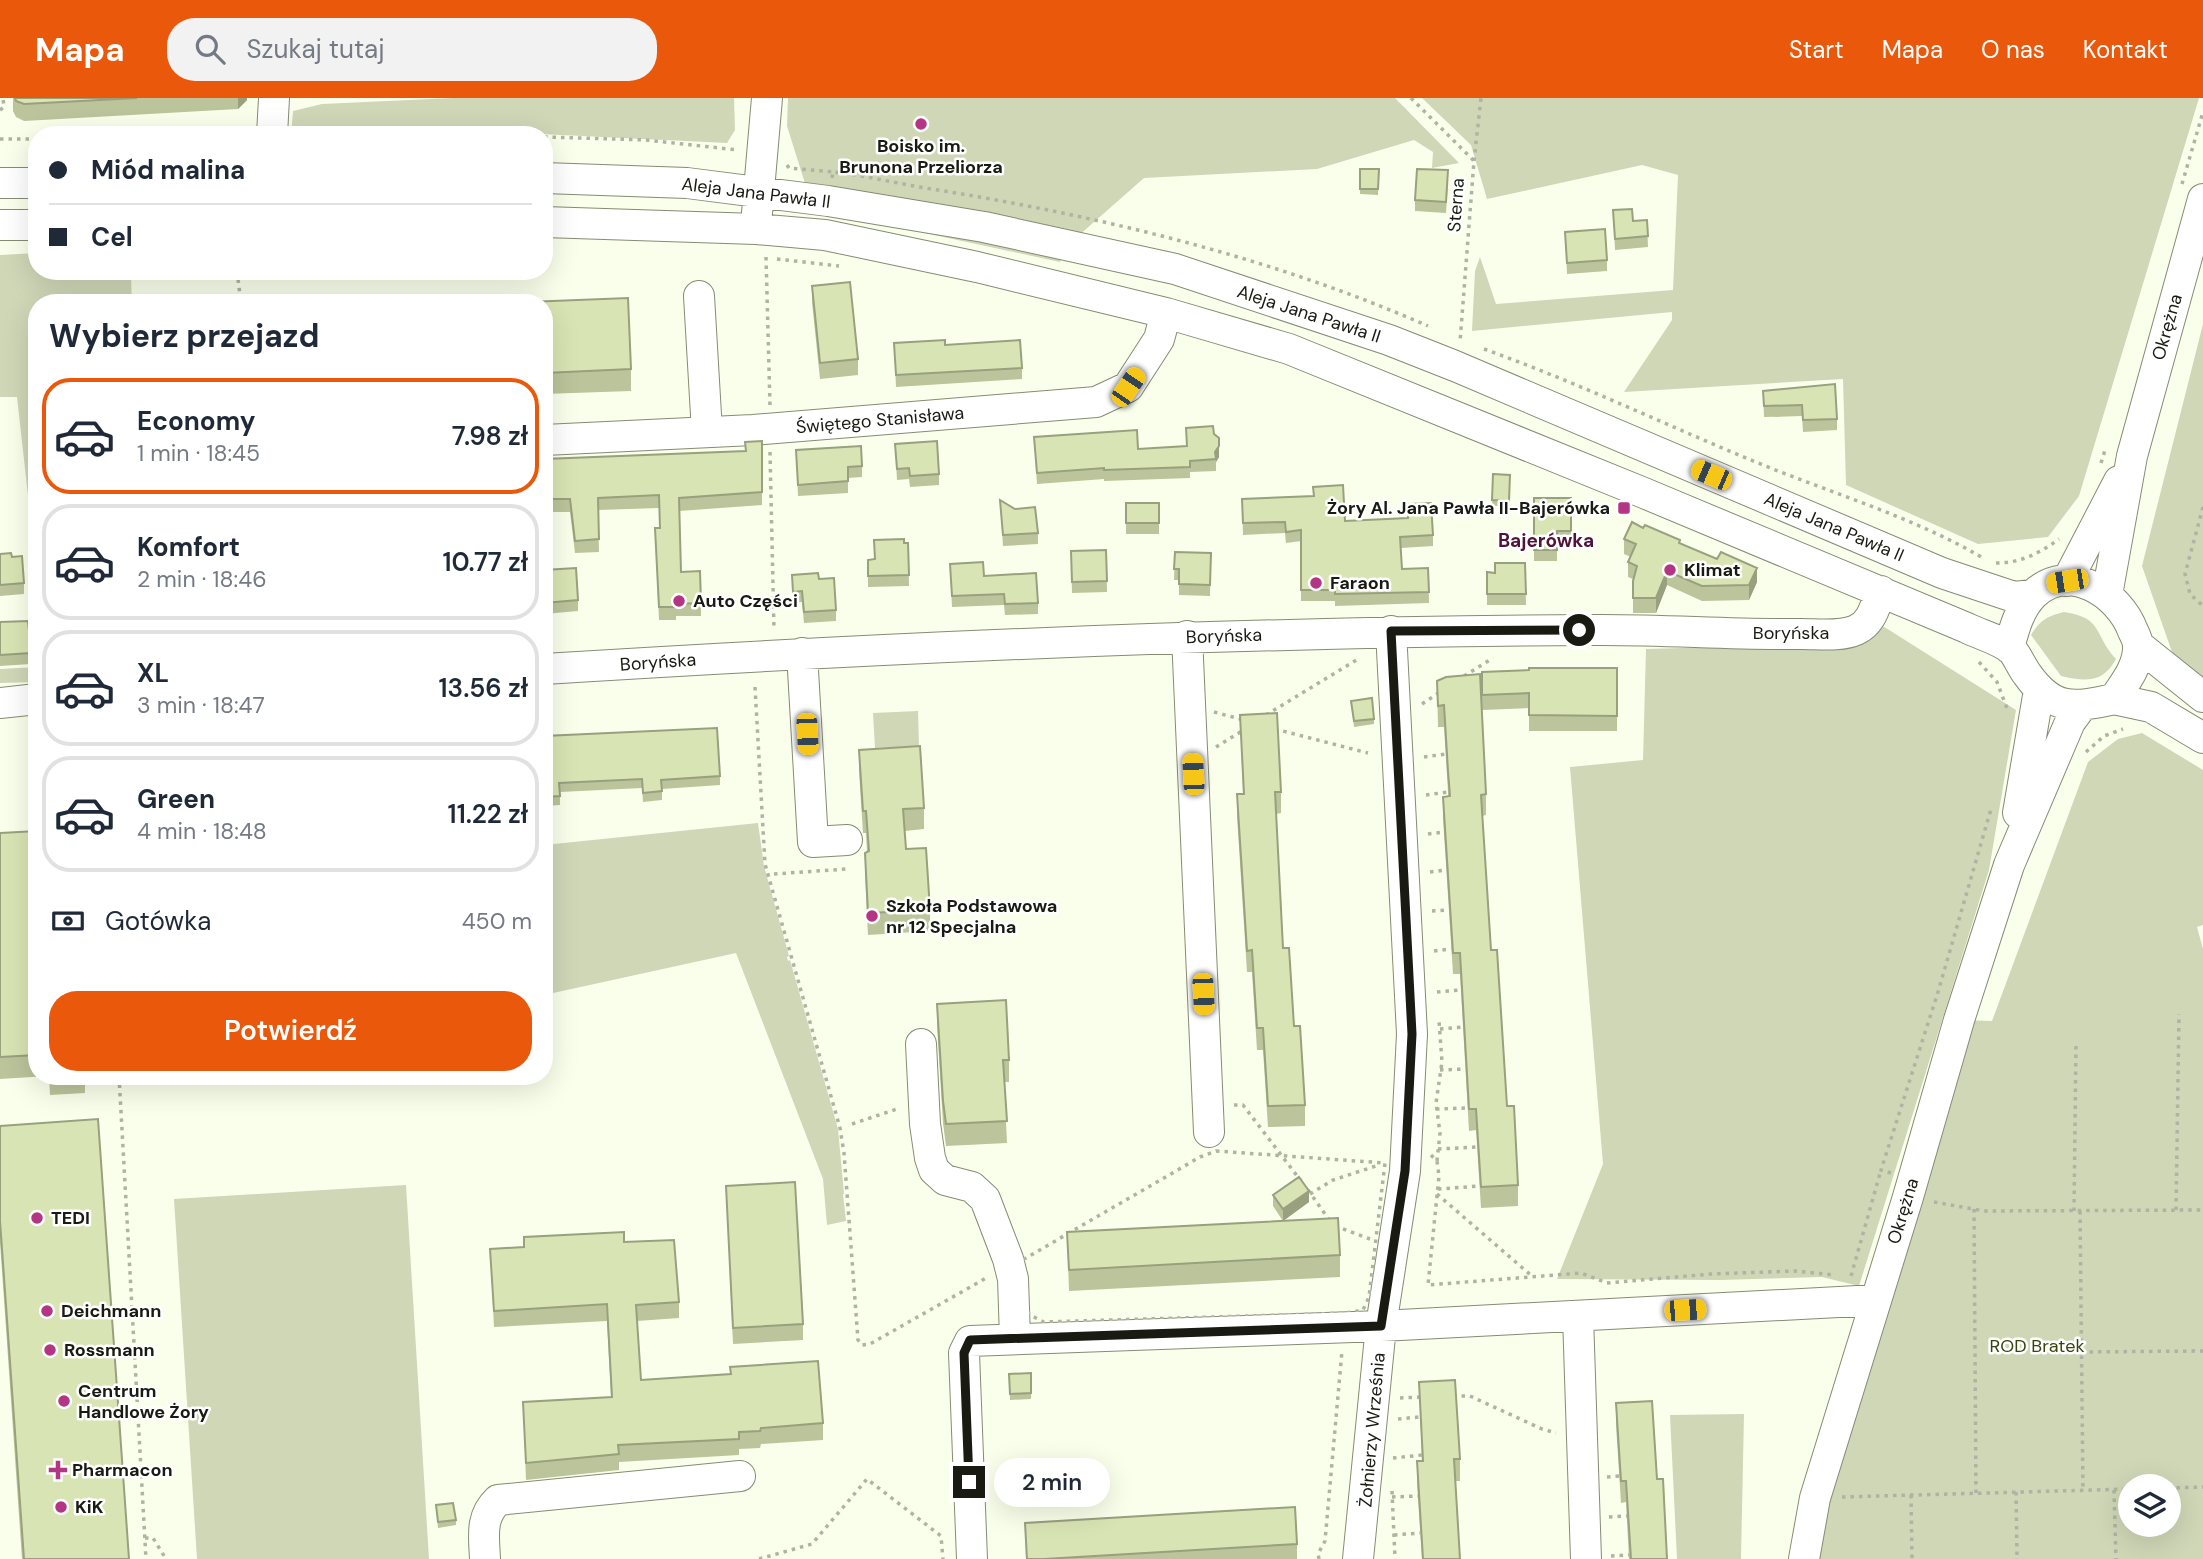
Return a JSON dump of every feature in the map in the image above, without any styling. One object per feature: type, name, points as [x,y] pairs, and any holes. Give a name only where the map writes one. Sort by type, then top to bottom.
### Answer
[{"type":"street","points":[[272,126],[274,98]]},
{"type":"street","points":[[758,243],[759,192],[767,98]]},
{"type":"street","name":"Aleja Jana Pawła II","points":[[553,178],[687,183],[828,201],[984,227],[1175,269],[1455,366],[1942,573],[2014,597],[2033,595]]},
{"type":"street","name":"Okrężna","points":[[2067,581],[2120,448],[2192,194]]},
{"type":"street","name":"Aleja Jana Pawła II","points":[[553,223],[758,243],[825,235],[977,267],[1166,313],[1289,349],[1881,591],[2009,648]]},
{"type":"street","points":[[0,225],[28,225]]},
{"type":"street","points":[[699,296],[707,432]]},
{"type":"street","name":"Świętego Stanisława","points":[[553,440],[770,429],[1096,402],[1128,387],[1160,339],[1166,313]]},
{"type":"street","name":"Okrężna","points":[[2107,595],[2120,448]]},
{"type":"street","points":[[2114,699],[2136,663],[2138,645],[2129,618],[2120,606],[2089,584],[2067,581],[2049,583],[2033,595],[2017,618],[2009,648],[2039,690],[2056,701],[2081,707],[2114,699],[2151,707],[2203,738]]},
{"type":"street","name":"Boryńska","points":[[553,668],[802,653],[1187,636],[1606,629],[1772,635],[1840,633],[1853,632],[1866,623],[1881,591]]},
{"type":"street","name":"Żołnierzy Września","points":[[1359,1559],[1381,1326],[1405,1171],[1412,1034],[1391,631]]},
{"type":"street","points":[[1187,636],[1220,1141]]},
{"type":"street","points":[[2138,645],[2203,697]]},
{"type":"street","points":[[802,653],[813,842],[847,854]]},
{"type":"street","name":"Okrężna","points":[[2009,865],[2039,690]]},
{"type":"street","points":[[0,703],[28,700]]},
{"type":"street","name":"Okrężna","points":[[1804,1559],[1815,1498],[1908,1197],[1959,1020],[2009,865],[2070,722],[2081,707]]},
{"type":"street","points":[[920,1044],[928,1146],[934,1170],[945,1180],[972,1187],[985,1199],[1013,1279],[1015,1338]]},
{"type":"street","points":[[972,1559],[964,1353],[970,1340],[1381,1326],[1876,1300]]},
{"type":"street","points":[[1578,1316],[1582,1440],[1597,1558]]},
{"type":"street","points":[[485,1559],[483,1524],[490,1507],[498,1500],[740,1476]]},
{"type":"path","points":[[0,110],[4,107],[4,98]]},
{"type":"path","name":"Sterna","points":[[1411,98],[1474,161],[1460,340],[1470,344]]},
{"type":"path","points":[[1474,161],[1481,98]]},
{"type":"path","points":[[2192,194],[2203,112]]},
{"type":"path","points":[[553,137],[646,140],[729,149]]},
{"type":"path","points":[[0,139],[28,139]]},
{"type":"path","points":[[758,243],[766,257],[774,642]]},
{"type":"path","points":[[766,257],[848,267]]},
{"type":"path","points":[[1480,347],[1653,416],[1763,465],[1938,534],[1992,564],[2012,563],[2042,552],[2061,538]]},
{"type":"path","points":[[2100,464],[2120,448]]},
{"type":"path","points":[[2203,507],[2185,575],[2190,594],[2203,606]]},
{"type":"path","points":[[1456,682],[1502,652]]},
{"type":"path","points":[[1262,718],[1369,653]]},
{"type":"path","points":[[1969,657],[1980,662],[1997,682],[2008,713]]},
{"type":"path","points":[[755,687],[765,864],[840,1128],[858,1340],[862,1345],[870,1344],[990,1276]]},
{"type":"path","points":[[1422,704],[1445,689]]},
{"type":"path","points":[[1202,709],[1254,723]]},
{"type":"path","points":[[1266,726],[1368,753]]},
{"type":"path","points":[[2056,754],[2078,761],[2104,736],[2115,730],[2131,727]]},
{"type":"path","points":[[1213,749],[1244,730]]},
{"type":"path","points":[[1424,757],[1446,754]]},
{"type":"path","points":[[1426,795],[1448,792]]},
{"type":"path","points":[[1428,834],[1444,832]]},
{"type":"path","points":[[774,873],[847,854]]},
{"type":"path","points":[[1430,872],[1446,870]]},
{"type":"path","points":[[1432,911],[1449,910]]},
{"type":"path","points":[[1434,951],[1451,949]]},
{"type":"path","points":[[1437,992],[1461,990]]},
{"type":"path","points":[[2176,1210],[2179,1014]]},
{"type":"path","points":[[1440,1029],[1463,1027]]},
{"type":"path","points":[[2076,1041],[2083,1491]]},
{"type":"path","points":[[1440,1070],[1465,1069]]},
{"type":"path","points":[[120,1085],[146,1559]]},
{"type":"path","points":[[1225,1105],[1243,1105],[1332,1224],[1376,1241]]},
{"type":"path","points":[[852,1125],[906,1106],[924,1106]]},
{"type":"path","points":[[1436,1109],[1468,1108]]},
{"type":"path","points":[[1407,1129],[1437,1161],[1439,1176],[1428,1285],[1581,1273],[1607,1283],[1711,1274],[1795,1271],[1851,1277],[1881,1170]]},
{"type":"path","points":[[1220,1141],[1283,1156],[1385,1163],[1369,1297],[1363,1310],[1346,1313],[1044,1322],[1030,1315],[1025,1309],[1019,1262],[1200,1157],[1216,1151],[1220,1141]]},
{"type":"path","points":[[1438,1149],[1477,1147]]},
{"type":"path","points":[[1310,1194],[1332,1180],[1385,1163]]},
{"type":"path","points":[[1437,1192],[1480,1186]]},
{"type":"path","points":[[1437,1192],[1533,1276]]},
{"type":"path","points":[[1908,1197],[1984,1211],[2203,1210]]},
{"type":"path","points":[[1974,1209],[1976,1493]]},
{"type":"path","points":[[1319,1559],[1318,1554],[1325,1541],[1343,1343]]},
{"type":"path","points":[[2081,1352],[2203,1351]]},
{"type":"path","points":[[1446,1396],[1470,1396],[1542,1429],[1582,1440]]},
{"type":"path","points":[[1398,1398],[1422,1397]]},
{"type":"path","points":[[1389,1420],[1419,1417]]},
{"type":"path","points":[[1391,1458],[1422,1455]]},
{"type":"path","points":[[759,1559],[811,1544],[867,1479],[941,1536],[943,1559]]},
{"type":"path","points":[[1392,1484],[1395,1559]]},
{"type":"path","points":[[2181,1488],[2203,1488]]},
{"type":"path","points":[[2114,1490],[2116,1559]]},
{"type":"path","points":[[1815,1498],[2118,1490]]},
{"type":"path","points":[[2016,1492],[2017,1559]]},
{"type":"path","points":[[1910,1495],[1912,1559]]},
{"type":"path","points":[[1392,1497],[1418,1496]]},
{"type":"path","points":[[1394,1535],[1420,1533]]},
{"type":"path","points":[[145,1538],[153,1538],[166,1559]]},
{"type":"path","points":[[1597,1558],[1629,1555]]},
{"type":"green space","points":[[453,98],[734,98],[735,130],[727,143],[553,135],[553,126],[292,126],[293,111],[322,104]]},
{"type":"green space","points":[[788,98],[1395,98],[1459,163],[1432,168],[1433,152],[1414,140],[1317,169],[1144,178],[1069,244],[1060,262],[813,209],[787,126]]},
{"type":"green space","points":[[1422,98],[2199,98],[2079,496],[2048,537],[1978,544],[1846,485],[1843,379],[1624,392],[1672,320],[1672,312],[1472,331],[1475,271],[1480,257],[1496,304],[1673,290],[1678,175],[1642,165],[1487,199],[1471,145]]},
{"type":"green space","points":[[28,253],[28,280],[131,280],[132,294],[28,294],[28,495],[17,397],[0,397],[0,255]]},
{"type":"green space","points":[[2203,324],[2203,677],[2173,655],[2142,566]]},
{"type":"green space","points":[[2064,612],[2086,618],[2092,623],[2116,659],[2099,677],[2086,680],[2061,676],[2031,635],[2045,619]]},
{"type":"green space","points":[[1878,623],[2016,710],[1989,870],[1859,1286],[1822,1277],[1720,1280],[1557,1279],[1603,1164],[1570,767],[1643,760],[1646,649],[1854,643]]},
{"type":"green space","points":[[28,667],[28,682],[0,683],[0,669]]},
{"type":"green space","points":[[918,711],[919,746],[875,748],[873,713]]},
{"type":"green space","name":"ROD Bratek","points":[[2142,733],[2203,770],[2203,925],[2197,927],[2203,949],[2203,1559],[1804,1559],[1959,1020],[1992,1021],[2088,762],[2118,739]]},
{"type":"green space","points":[[758,823],[764,866],[789,956],[788,961],[790,960],[838,1129],[846,1221],[827,1225],[823,1179],[736,953],[553,993],[553,844]]},
{"type":"green space","points":[[406,1185],[429,1559],[197,1559],[174,1199]]},
{"type":"green space","points":[[1744,1414],[1741,1559],[1677,1559],[1670,1415]]},
{"type":"building","points":[[15,98],[137,98],[24,104]]},
{"type":"building","points":[[1360,169],[1379,169],[1378,189],[1360,189]]},
{"type":"building","points":[[1417,169],[1448,170],[1446,202],[1415,200]]},
{"type":"building","points":[[1632,209],[1633,221],[1647,220],[1648,236],[1615,239],[1613,210]]},
{"type":"building","points":[[1605,229],[1607,260],[1567,263],[1565,232]]},
{"type":"building","points":[[850,282],[858,359],[820,363],[812,286]]},
{"type":"building","points":[[628,298],[631,369],[553,373],[553,301]]},
{"type":"building","points":[[945,340],[945,345],[1020,340],[1022,368],[896,375],[894,343]]},
{"type":"building","points":[[1835,384],[1837,419],[1803,420],[1802,405],[1764,406],[1763,391]]},
{"type":"building","points":[[1213,426],[1214,434],[1219,438],[1216,459],[1190,461],[1190,467],[1104,468],[1037,473],[1034,437],[1137,430],[1138,449],[1187,446],[1186,428]]},
{"type":"building","points":[[762,441],[762,492],[679,498],[681,572],[700,571],[701,603],[659,607],[655,528],[660,528],[659,495],[598,498],[599,539],[575,541],[570,499],[553,499],[553,459],[746,451],[745,442]]},
{"type":"building","points":[[937,441],[939,474],[910,476],[909,468],[897,469],[895,444]]},
{"type":"building","points":[[861,446],[862,466],[848,467],[848,481],[798,485],[796,450]]},
{"type":"building","points":[[1493,474],[1510,475],[1509,501],[1492,500]]},
{"type":"building","points":[[1343,485],[1345,521],[1408,518],[1409,504],[1431,503],[1433,535],[1400,537],[1402,569],[1428,568],[1429,592],[1335,594],[1335,590],[1301,590],[1301,530],[1286,532],[1285,522],[1243,523],[1242,499],[1314,496],[1313,487]]},
{"type":"building","points":[[1534,498],[1571,498],[1571,531],[1557,531],[1557,550],[1534,550]]},
{"type":"building","points":[[1000,500],[1015,509],[1035,507],[1038,533],[1003,535]]},
{"type":"building","points":[[1126,503],[1159,503],[1159,523],[1126,523]]},
{"type":"building","points":[[1632,522],[1680,540],[1679,543],[1717,559],[1721,552],[1757,568],[1749,585],[1702,586],[1667,571],[1656,598],[1633,598],[1633,581],[1637,566],[1628,562],[1636,544],[1624,539]]},
{"type":"building","points":[[904,539],[904,543],[908,543],[909,575],[868,576],[868,560],[875,559],[874,540]]},
{"type":"building","points":[[1106,550],[1107,581],[1072,582],[1071,551]]},
{"type":"building","points":[[1175,552],[1211,553],[1210,585],[1179,584],[1179,569],[1174,569]]},
{"type":"building","points":[[11,553],[12,557],[22,556],[24,583],[0,585],[0,554]]},
{"type":"building","points":[[983,562],[984,576],[1036,573],[1038,603],[1005,604],[1004,594],[952,596],[950,564]]},
{"type":"building","points":[[1495,563],[1525,563],[1526,594],[1487,594],[1487,572],[1495,573]]},
{"type":"building","points":[[576,568],[578,600],[553,602],[553,569]]},
{"type":"building","points":[[818,573],[819,579],[834,578],[836,610],[804,612],[802,591],[793,592],[792,575]]},
{"type":"building","points":[[28,621],[28,653],[0,655],[0,622]]},
{"type":"building","points":[[1529,668],[1617,668],[1617,716],[1529,715],[1529,693],[1482,695],[1482,672]]},
{"type":"building","points":[[1480,674],[1486,794],[1481,795],[1491,950],[1497,950],[1507,1106],[1514,1106],[1518,1185],[1481,1187],[1476,1109],[1469,1109],[1460,953],[1453,953],[1443,797],[1450,796],[1444,705],[1438,706],[1437,681],[1446,677]]},
{"type":"building","points":[[1372,698],[1374,719],[1354,721],[1351,701]]},
{"type":"building","points":[[1277,713],[1281,792],[1275,792],[1283,948],[1289,948],[1294,1026],[1300,1026],[1305,1105],[1268,1106],[1263,1028],[1257,1028],[1252,950],[1247,951],[1237,794],[1244,794],[1240,715]]},
{"type":"building","points":[[717,728],[720,776],[661,780],[662,791],[643,793],[642,779],[559,783],[560,796],[553,796],[553,736]]},
{"type":"building","points":[[920,746],[924,808],[903,809],[906,849],[926,848],[930,910],[868,913],[865,853],[869,851],[859,750]]},
{"type":"building","points":[[28,831],[28,1055],[0,1057],[0,833]]},
{"type":"building","points":[[1006,1000],[1009,1060],[1003,1060],[1007,1121],[946,1124],[937,1004]]},
{"type":"building","name":"Centrum Handlowe Żory","points":[[98,1119],[129,1559],[24,1559],[0,1221],[0,1126]]},
{"type":"building","points":[[1299,1177],[1309,1191],[1283,1209],[1273,1195]]},
{"type":"building","points":[[795,1182],[803,1324],[733,1328],[726,1186]]},
{"type":"building","points":[[1338,1218],[1340,1255],[1069,1270],[1067,1232]]},
{"type":"building","points":[[624,1232],[624,1242],[674,1240],[679,1302],[636,1305],[641,1380],[731,1374],[730,1367],[818,1361],[823,1423],[739,1432],[739,1439],[618,1445],[619,1454],[526,1463],[523,1402],[612,1397],[607,1304],[494,1311],[490,1249],[524,1247],[524,1237]]},
{"type":"building","points":[[1031,1373],[1031,1393],[1010,1394],[1009,1374]]},
{"type":"building","points":[[1455,1380],[1460,1459],[1454,1459],[1460,1559],[1423,1559],[1417,1461],[1423,1461],[1419,1382]]},
{"type":"building","points":[[1652,1401],[1657,1479],[1663,1479],[1667,1559],[1631,1559],[1626,1481],[1621,1481],[1616,1403]]},
{"type":"building","points":[[453,1503],[456,1520],[438,1522],[436,1505]]},
{"type":"building","points":[[1295,1507],[1297,1544],[1027,1559],[1025,1523]]},
{"type":"place","name":"Boisko im. Brunona Przeliorza","points":[[921,124]]},
{"type":"place","name":"Żory Al. Jana Pawła II-Bajerówka","points":[[1624,508]]},
{"type":"place","name":"Klimat","points":[[1670,570]]},
{"type":"place","name":"Faraon","points":[[1316,583]]},
{"type":"place","name":"Auto Części","points":[[679,601]]},
{"type":"place","name":"Szkoła Podstawowa nr 12 Specjalna","points":[[872,916]]},
{"type":"place","name":"TEDI","points":[[37,1218]]},
{"type":"place","name":"Deichmann","points":[[47,1311]]},
{"type":"place","name":"Rossmann","points":[[50,1350]]},
{"type":"place","name":"Centrum Handlowe Żory","points":[[64,1401]]},
{"type":"place","name":"Pharmacon","points":[[58,1470]]},
{"type":"place","name":"KiK","points":[[61,1507]]},
{"type":"district","name":"Bajerówka","points":[[1546,540]]},
{"type":"route","points":[[969,1482],[964,1353],[970,1340],[1381,1326],[1405,1171],[1412,1034],[1391,631],[1579,630]]}]
